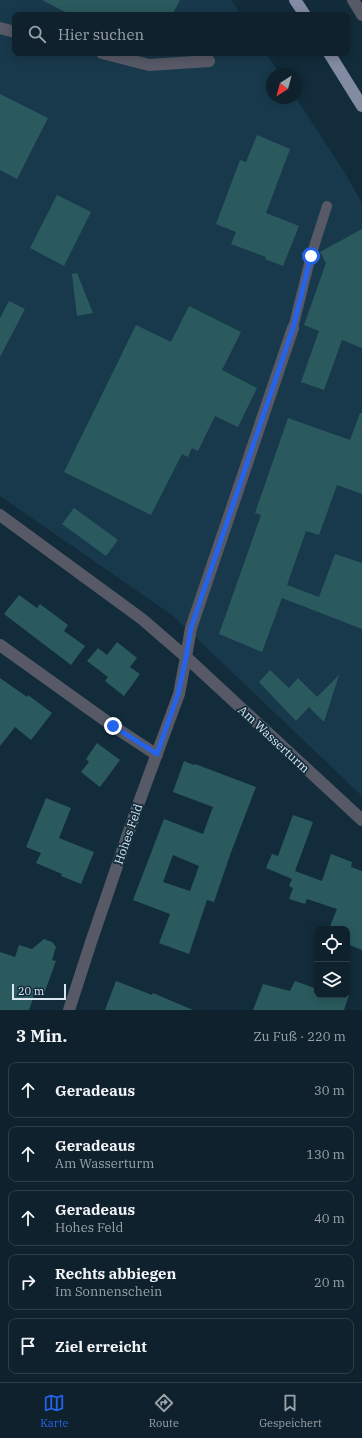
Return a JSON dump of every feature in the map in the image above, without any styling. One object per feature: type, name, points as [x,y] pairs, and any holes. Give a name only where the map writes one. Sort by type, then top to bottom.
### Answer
[{"type":"main road","points":[[295,0],[303,12]]},
{"type":"main road","points":[[331,56],[362,106]]},
{"type":"street","points":[[353,0],[362,15]]},
{"type":"street","points":[[0,28],[12,31]]},
{"type":"street","points":[[114,56],[149,65],[209,61]]},
{"type":"street","points":[[186,657],[191,628],[293,328]]},
{"type":"street","name":"Am Wasserturm","points":[[0,515],[142,619],[186,657],[362,820]]},
{"type":"street","points":[[0,645],[113,726],[157,754]]},
{"type":"street","name":"Hohes Feld","points":[[69,1010],[98,920],[178,694],[186,657]]},
{"type":"lane","points":[[293,328],[311,256],[327,206]]},
{"type":"shaded area","points":[[0,0],[231,0],[239,12],[12,12],[12,56],[268,56],[276,68],[266,68],[266,104],[300,104],[345,173],[362,203],[362,796],[172,615],[0,496]]},
{"type":"building","points":[[42,0],[180,0],[174,12],[65,12]]},
{"type":"building","points":[[0,94],[48,118],[17,179],[0,170]]},
{"type":"building","points":[[257,135],[290,149],[266,213],[299,226],[283,266],[265,259],[266,257],[231,244],[236,232],[216,224],[240,160],[246,162]]},
{"type":"building","points":[[57,195],[91,212],[64,266],[30,248]]},
{"type":"building","points":[[362,229],[362,348],[342,340],[324,390],[301,382],[319,331],[304,325],[326,263],[320,252]]},
{"type":"building","points":[[77,273],[93,313],[77,316],[72,274]]},
{"type":"building","points":[[9,301],[25,309],[0,357],[0,318]]},
{"type":"building","points":[[189,306],[241,332],[222,370],[257,388],[238,427],[215,416],[198,451],[192,448],[188,457],[182,454],[151,515],[64,472],[136,325],[171,342]]},
{"type":"building","points":[[360,413],[362,413],[362,494],[337,485],[319,535],[306,531],[287,585],[319,597],[335,554],[362,563],[362,629],[282,598],[262,652],[219,634],[261,515],[255,513],[288,418],[350,440]]},
{"type":"building","points":[[74,508],[118,540],[106,556],[62,524]]},
{"type":"building","points":[[19,595],[37,608],[40,604],[68,625],[64,631],[85,646],[71,665],[4,614]]},
{"type":"building","points":[[117,642],[137,658],[130,667],[140,674],[124,696],[105,681],[108,677],[87,661],[98,648],[107,655]]},
{"type":"building","points":[[270,670],[289,688],[298,678],[317,697],[339,675],[324,722],[309,707],[296,721],[259,682]]},
{"type":"building","points":[[0,678],[27,697],[28,695],[52,713],[31,740],[15,727],[0,746]]},
{"type":"building","points":[[97,743],[120,760],[100,787],[81,772],[89,762],[86,759]]},
{"type":"building","points":[[184,761],[256,787],[214,902],[207,900],[189,954],[159,943],[170,914],[133,900],[164,819],[203,834],[213,807],[173,792]],"holes":[[[173,855],[199,866],[190,891],[163,882]]]},
{"type":"building","points":[[46,798],[71,808],[59,838],[94,852],[81,884],[61,876],[62,874],[36,863],[41,853],[26,847]]},
{"type":"building","points":[[293,815],[313,822],[295,871],[322,881],[331,854],[352,862],[351,867],[362,871],[362,950],[350,945],[350,926],[330,926],[337,909],[307,899],[305,904],[289,899],[293,888],[289,886],[292,879],[266,868],[272,854],[278,856]]},
{"type":"building","points":[[44,939],[52,942],[56,947],[52,960],[56,961],[44,994],[36,990],[29,1010],[0,1010],[0,952],[15,957],[19,945],[32,949]]},
{"type":"building","points":[[116,981],[152,995],[153,993],[193,1010],[105,1010]]},
{"type":"building","points":[[295,981],[314,988],[314,998],[348,998],[344,1010],[253,1010],[263,984],[290,991]]},
{"type":"route","points":[[113,726],[157,754],[178,694],[191,628],[293,328],[311,256]]}]
